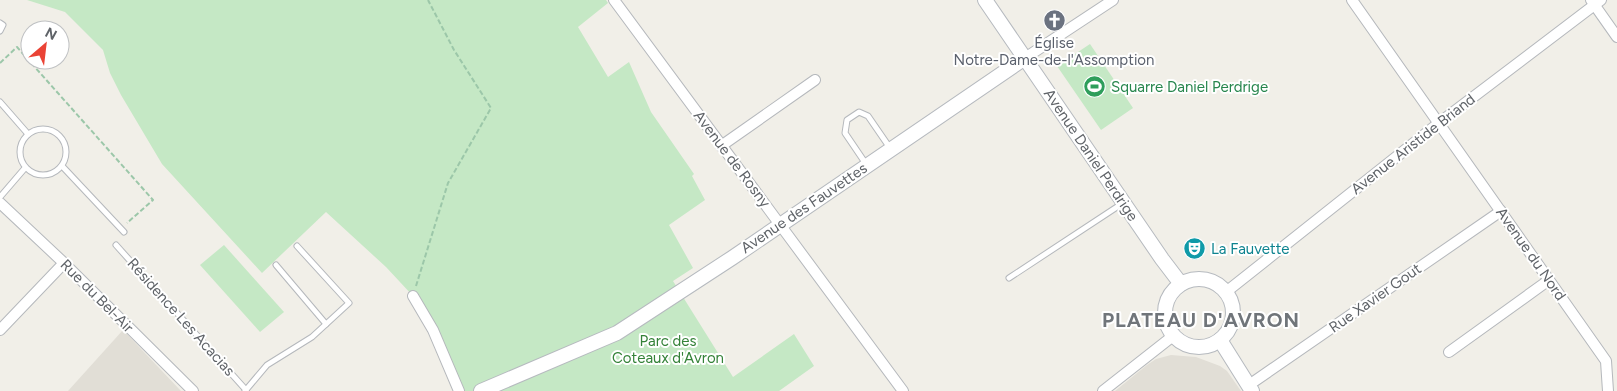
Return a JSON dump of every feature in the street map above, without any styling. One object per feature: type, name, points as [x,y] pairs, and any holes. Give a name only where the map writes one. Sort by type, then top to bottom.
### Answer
[{"type":"street","name":"Avenue de Rosny","points":[[614,0],[903,391]]},
{"type":"street","name":"Avenue Daniel Perdrige","points":[[985,0],[1123,203],[1181,284]]},
{"type":"street","name":"Avenue des Fauvettes","points":[[481,391],[618,333],[1113,0]]},
{"type":"street","name":"Avenue du Nord","points":[[1352,0],[1606,361],[1608,391]]},
{"type":"street","points":[[1596,2],[1617,37]]},
{"type":"street","name":"Avenue Aristide Briand","points":[[1226,292],[1439,123],[1596,2]]},
{"type":"street","points":[[721,146],[815,80]]},
{"type":"street","name":"Rue du Bel-Air","points":[[0,203],[64,262],[192,391]]},
{"type":"street","name":"Rue Xavier Gout","points":[[1251,388],[1501,211]]},
{"type":"street","points":[[0,330],[64,262]]},
{"type":"street","points":[[1193,279],[1206,279],[1217,284],[1226,292],[1232,302],[1234,313],[1230,328],[1220,340],[1210,346],[1198,347],[1180,342],[1173,336],[1165,320],[1165,312],[1171,293],[1181,284],[1193,279]]},
{"type":"street","points":[[1448,352],[1549,280]]},
{"type":"street","points":[[413,296],[433,330],[459,391]]},
{"type":"street","points":[[1103,391],[1173,336]]},
{"type":"street","points":[[1220,340],[1251,388]]},
{"type":"lane","points":[[0,23],[3,25],[0,31]]},
{"type":"lane","points":[[0,102],[28,134]]},
{"type":"lane","points":[[866,165],[845,133],[847,120],[859,112],[868,116],[890,149]]},
{"type":"lane","points":[[39,129],[50,130],[59,135],[65,145],[66,156],[62,166],[51,174],[38,174],[25,168],[19,156],[21,143],[28,134],[39,129]]},
{"type":"lane","points":[[62,166],[122,230]]},
{"type":"lane","points":[[0,197],[25,168]]},
{"type":"lane","points":[[1009,278],[1123,203]]},
{"type":"lane","name":"Résidence Les Acacias","points":[[116,245],[245,390],[268,365],[312,337],[349,303],[297,246]]},
{"type":"lane","points":[[276,265],[326,324]]},
{"type":"path","points":[[413,296],[448,183],[492,108],[454,50],[428,0]]},
{"type":"path","points":[[0,63],[17,47],[153,200],[122,230]]},
{"type":"shaded area","points":[[123,330],[181,391],[68,391]]},
{"type":"shaded area","points":[[1171,355],[1196,357],[1220,366],[1227,371],[1241,391],[1115,391],[1156,359]]},
{"type":"green space","name":"Parc des Coteaux d'Avron","points":[[27,0],[606,0],[608,3],[578,27],[608,77],[629,62],[651,112],[694,174],[692,176],[705,200],[669,225],[693,268],[673,281],[733,377],[794,334],[814,366],[779,391],[459,391],[413,296],[386,267],[326,212],[262,273],[162,164],[121,95],[110,73],[103,50],[65,12]]},
{"type":"green space","name":"Squarre Daniel Perdrige","points":[[1090,44],[1133,108],[1101,130],[1057,66]]},
{"type":"green space","points":[[224,245],[284,312],[260,332],[200,265]]},
{"type":"place","name":"Église Notre-Dame-de-l'Assomption","points":[[1054,20]]},
{"type":"place","name":"Squarre Daniel Perdrige","points":[[1095,87]]},
{"type":"place","name":"La Fauvette","points":[[1195,249]]},
{"type":"district","name":"PLATEAU D'AVRON","points":[[1201,320]]}]
